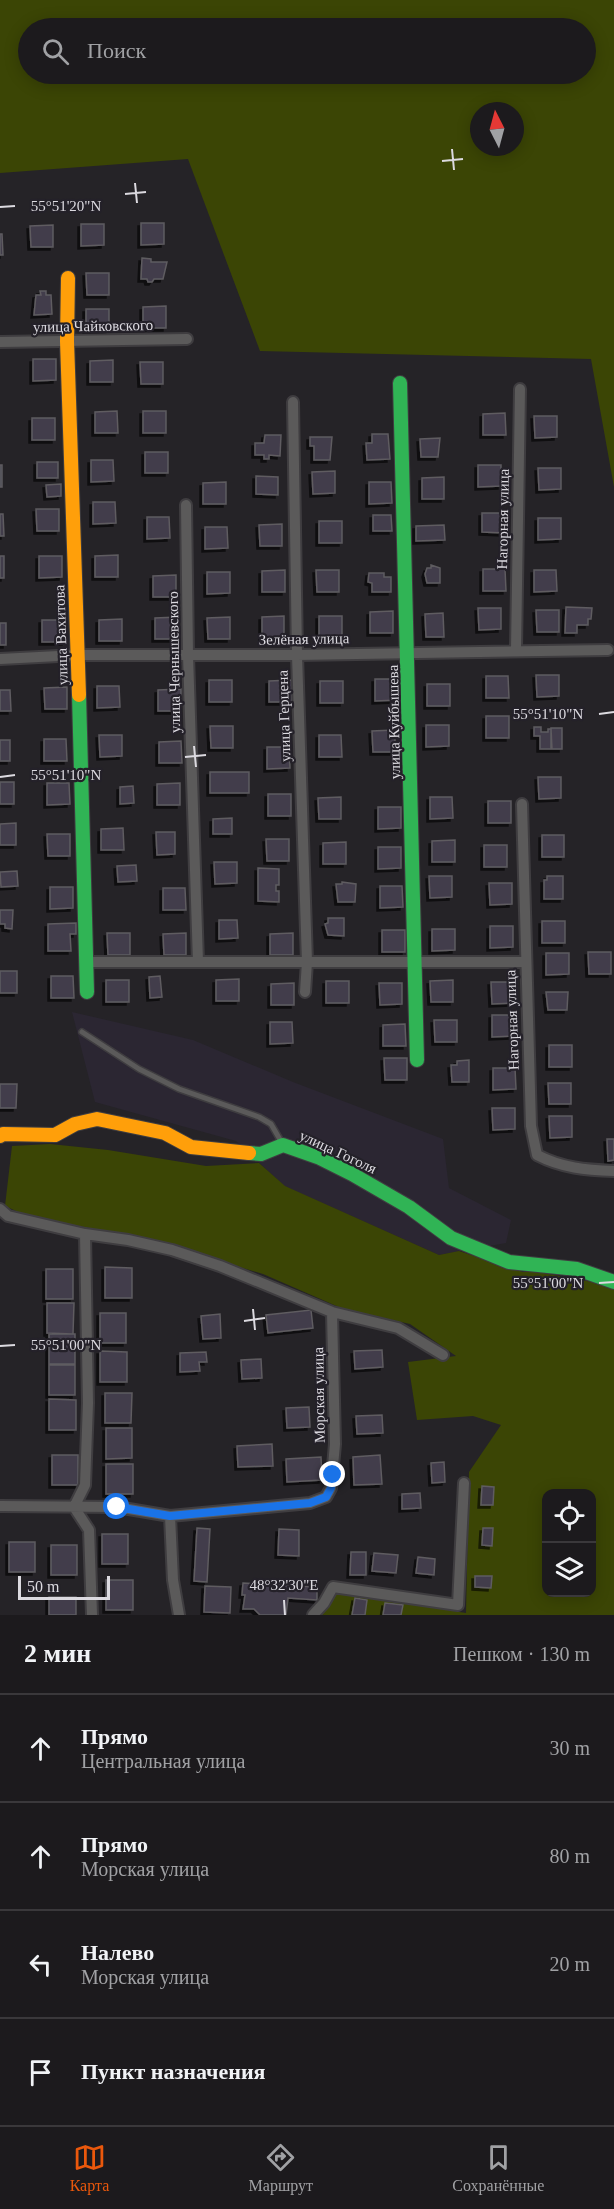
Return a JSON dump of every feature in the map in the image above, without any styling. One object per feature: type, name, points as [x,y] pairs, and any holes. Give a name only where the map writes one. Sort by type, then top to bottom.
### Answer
[{"type":"street","name":"улица Вахитова","points":[[68,278],[67,341],[87,992]]},
{"type":"street","name":"улица Чайковского","points":[[0,342],[187,339]]},
{"type":"street","name":"улица Куйбышева","points":[[400,383],[417,1060]]},
{"type":"street","name":"Нагорная улица","points":[[516,650],[520,389]]},
{"type":"street","name":"улица Герцена","points":[[293,402],[297,655],[307,962],[305,992]]},
{"type":"street","name":"улица Чернышевского","points":[[186,505],[188,655],[198,962]]},
{"type":"street","name":"Зелёная улица","points":[[0,659],[78,655],[297,655],[608,650]]},
{"type":"street","name":"Нагорная улица","points":[[522,804],[531,1126],[537,1155],[553,1164],[584,1170],[614,1171]]},
{"type":"street","points":[[86,962],[525,962]]},
{"type":"street","name":"улица Гоголя","points":[[0,1136],[3,1134],[55,1135],[75,1124],[97,1119],[165,1133],[191,1147],[261,1154],[282,1144],[352,1173],[409,1207],[451,1238],[509,1262],[577,1269],[614,1282]]},
{"type":"street","points":[[0,1209],[8,1216],[85,1234],[128,1240],[172,1250],[220,1266],[332,1312],[398,1328],[443,1355]]},
{"type":"street","points":[[74,1507],[86,1485],[88,1402],[85,1234]]},
{"type":"street","name":"Морская улица","points":[[170,1516],[301,1504],[326,1497],[331,1488],[335,1444],[332,1312]]},
{"type":"street","points":[[314,1615],[333,1587],[458,1605],[464,1483]]},
{"type":"street","points":[[0,1506],[117,1507],[170,1516],[173,1580],[179,1615]]},
{"type":"street","points":[[74,1507],[89,1530],[92,1615]]},
{"type":"lane","points":[[82,1032],[139,1069],[178,1089],[271,1124],[282,1144]]},
{"type":"shaded area","points":[[72,1012],[193,1040],[293,1082],[443,1139],[449,1188],[511,1220],[506,1243],[439,1255],[284,1186],[236,1141],[95,1102]]},
{"type":"green space","points":[[0,0],[614,0],[614,487],[591,359],[260,351],[188,159],[0,173]]},
{"type":"green space","points":[[50,1144],[108,1150],[206,1166],[259,1163],[285,1186],[439,1255],[459,1251],[523,1272],[538,1272],[614,1286],[614,1615],[316,1615],[328,1591],[466,1613],[469,1472],[501,1425],[473,1416],[417,1420],[408,1362],[456,1356],[410,1324],[341,1308],[263,1274],[147,1239],[27,1216],[5,1206],[12,1146]]},
{"type":"building","points":[[141,223],[164,223],[164,244],[141,245]]},
{"type":"building","points":[[81,224],[104,224],[104,245],[81,246]]},
{"type":"building","points":[[53,225],[53,247],[31,247],[30,226]]},
{"type":"building","points":[[0,234],[2,234],[3,255],[0,255]]},
{"type":"building","points":[[142,258],[151,259],[151,262],[167,262],[163,279],[148,282],[147,279],[141,279]]},
{"type":"building","points":[[86,273],[109,273],[109,295],[87,295]]},
{"type":"building","points":[[40,291],[46,291],[46,295],[51,295],[52,314],[34,315],[36,295],[41,295]]},
{"type":"building","points":[[166,306],[166,328],[143,328],[143,307]]},
{"type":"building","points":[[86,309],[109,309],[109,330],[86,331]]},
{"type":"building","points":[[33,359],[56,359],[56,380],[33,381]]},
{"type":"building","points":[[113,360],[113,382],[90,382],[90,361]]},
{"type":"building","points":[[140,362],[163,362],[163,384],[141,384]]},
{"type":"building","points":[[117,411],[118,433],[95,433],[95,412]]},
{"type":"building","points":[[143,411],[166,411],[166,433],[143,433]]},
{"type":"building","points":[[505,413],[506,435],[483,435],[483,414]]},
{"type":"building","points":[[534,416],[557,416],[557,437],[535,438]]},
{"type":"building","points":[[32,418],[55,418],[55,440],[32,440]]},
{"type":"building","points":[[372,434],[388,434],[390,459],[367,460],[366,443],[372,443]]},
{"type":"building","points":[[265,435],[281,435],[280,456],[269,455],[269,459],[264,459],[264,455],[255,455],[255,443],[264,443]]},
{"type":"building","points":[[310,437],[332,437],[330,460],[314,460],[314,446],[310,446]]},
{"type":"building","points":[[440,438],[438,457],[421,457],[420,439]]},
{"type":"building","points":[[145,452],[168,452],[168,473],[145,473]]},
{"type":"building","points":[[91,460],[113,460],[114,481],[91,482]]},
{"type":"building","points":[[37,462],[58,462],[58,478],[37,478]]},
{"type":"building","points":[[0,465],[2,465],[2,487],[0,487]]},
{"type":"building","points":[[478,465],[501,465],[501,486],[478,487]]},
{"type":"building","points":[[538,468],[561,468],[561,489],[539,490]]},
{"type":"building","points":[[335,471],[335,493],[313,494],[312,472]]},
{"type":"building","points":[[256,476],[278,477],[278,495],[256,494]]},
{"type":"building","points":[[444,477],[444,499],[422,499],[422,478]]},
{"type":"building","points":[[226,482],[226,504],[203,504],[203,483]]},
{"type":"building","points":[[369,482],[391,482],[392,503],[369,504]]},
{"type":"building","points":[[61,484],[61,496],[47,497],[46,485]]},
{"type":"building","points":[[93,502],[115,502],[116,523],[93,524]]},
{"type":"building","points":[[36,509],[59,509],[59,531],[37,531]]},
{"type":"building","points":[[482,513],[505,513],[504,533],[482,532]]},
{"type":"building","points":[[0,514],[3,514],[4,536],[0,536]]},
{"type":"building","points":[[373,515],[391,515],[392,531],[373,531]]},
{"type":"building","points":[[147,517],[169,517],[170,538],[147,539]]},
{"type":"building","points":[[538,518],[561,518],[561,539],[538,540]]},
{"type":"building","points":[[319,521],[342,521],[342,543],[319,543]]},
{"type":"building","points":[[282,524],[282,546],[260,546],[259,525]]},
{"type":"building","points":[[444,525],[445,540],[416,541],[416,526]]},
{"type":"building","points":[[205,527],[227,527],[228,548],[205,549]]},
{"type":"building","points":[[118,555],[118,577],[95,577],[95,556]]},
{"type":"building","points":[[0,556],[4,556],[4,578],[0,578]]},
{"type":"building","points":[[39,556],[62,556],[62,577],[39,578]]},
{"type":"building","points":[[431,565],[440,568],[440,583],[427,583],[425,574]]},
{"type":"building","points":[[483,569],[505,569],[506,591],[483,591]]},
{"type":"building","points":[[285,570],[285,592],[262,592],[262,571]]},
{"type":"building","points":[[316,570],[339,570],[339,592],[317,592]]},
{"type":"building","points":[[534,570],[556,570],[557,591],[534,592]]},
{"type":"building","points":[[207,572],[230,572],[230,593],[207,594]]},
{"type":"building","points":[[369,573],[384,573],[384,577],[391,577],[391,592],[372,592],[372,583],[368,582]]},
{"type":"building","points":[[176,575],[176,597],[153,597],[153,576]]},
{"type":"building","points":[[566,607],[592,608],[588,625],[577,625],[577,633],[565,633]]},
{"type":"building","points":[[478,608],[501,608],[501,629],[479,630]]},
{"type":"building","points":[[536,610],[559,610],[559,632],[537,632]]},
{"type":"building","points":[[393,611],[393,633],[370,633],[370,612]]},
{"type":"building","points":[[443,613],[444,637],[426,637],[425,614]]},
{"type":"building","points":[[284,616],[284,638],[262,638],[262,617]]},
{"type":"building","points":[[319,616],[342,616],[342,637],[319,637]]},
{"type":"building","points":[[178,617],[178,639],[155,639],[155,618]]},
{"type":"building","points":[[230,617],[230,639],[208,639],[207,618]]},
{"type":"building","points":[[122,619],[122,641],[99,641],[99,620]]},
{"type":"building","points":[[42,620],[65,620],[65,642],[42,642]]},
{"type":"building","points":[[0,623],[6,623],[6,645],[0,645]]},
{"type":"building","points":[[536,675],[559,675],[559,696],[537,697]]},
{"type":"building","points":[[486,676],[508,676],[509,698],[486,698]]},
{"type":"building","points":[[375,679],[397,679],[398,700],[375,701]]},
{"type":"building","points":[[209,680],[232,680],[232,702],[209,702]]},
{"type":"building","points":[[292,680],[292,702],[269,702],[269,681]]},
{"type":"building","points":[[320,681],[343,681],[343,703],[320,703]]},
{"type":"building","points":[[427,684],[450,684],[450,706],[427,706]]},
{"type":"building","points":[[97,686],[119,686],[120,707],[97,708]]},
{"type":"building","points":[[67,687],[67,709],[45,709],[44,688]]},
{"type":"building","points":[[181,689],[181,711],[158,711],[158,690]]},
{"type":"building","points":[[0,690],[10,690],[11,711],[0,711]]},
{"type":"building","points":[[486,716],[509,716],[509,738],[486,738]]},
{"type":"building","points":[[426,725],[449,725],[449,746],[426,747]]},
{"type":"building","points":[[210,726],[233,726],[233,748],[211,748]]},
{"type":"building","points":[[534,727],[541,727],[541,732],[548,732],[548,729],[551,729],[551,749],[540,749],[540,736],[534,736]]},
{"type":"building","points":[[551,728],[562,728],[562,749],[552,749]]},
{"type":"building","points":[[395,730],[395,752],[373,752],[372,731]]},
{"type":"building","points":[[99,735],[122,735],[122,756],[100,757]]},
{"type":"building","points":[[319,735],[341,735],[342,757],[319,757]]},
{"type":"building","points":[[44,739],[66,739],[67,761],[44,761]]},
{"type":"building","points":[[0,740],[10,740],[10,761],[0,761]]},
{"type":"building","points":[[181,741],[182,763],[159,763],[159,742]]},
{"type":"building","points":[[267,747],[289,747],[290,768],[267,769]]},
{"type":"building","points":[[210,772],[249,772],[249,793],[210,793]]},
{"type":"building","points":[[538,777],[561,777],[561,798],[539,799]]},
{"type":"building","points":[[0,782],[14,782],[14,804],[0,804]]},
{"type":"building","points":[[47,783],[69,783],[70,804],[47,805]]},
{"type":"building","points":[[180,783],[180,805],[157,805],[157,784]]},
{"type":"building","points":[[133,786],[134,803],[120,804],[120,787]]},
{"type":"building","points":[[268,794],[291,794],[291,816],[268,816]]},
{"type":"building","points":[[341,797],[341,819],[319,819],[318,798]]},
{"type":"building","points":[[430,797],[452,797],[453,818],[430,819]]},
{"type":"building","points":[[488,801],[511,801],[511,823],[488,823]]},
{"type":"building","points":[[378,807],[401,807],[401,828],[378,829]]},
{"type":"building","points":[[232,818],[232,834],[213,834],[213,819]]},
{"type":"building","points":[[16,823],[16,845],[0,845],[0,824]]},
{"type":"building","points":[[123,828],[124,850],[101,850],[101,829]]},
{"type":"building","points":[[156,832],[175,832],[175,854],[157,855]]},
{"type":"building","points":[[47,834],[70,834],[70,856],[48,856]]},
{"type":"building","points":[[542,835],[564,835],[564,857],[542,857]]},
{"type":"building","points":[[266,839],[289,839],[289,861],[267,861]]},
{"type":"building","points":[[455,840],[455,862],[432,862],[432,841]]},
{"type":"building","points":[[346,842],[346,864],[323,864],[323,843]]},
{"type":"building","points":[[484,845],[507,845],[507,867],[484,867]]},
{"type":"building","points":[[378,847],[401,847],[401,868],[378,869]]},
{"type":"building","points":[[214,862],[237,862],[237,883],[215,884]]},
{"type":"building","points":[[136,865],[137,881],[118,882],[117,866]]},
{"type":"building","points":[[258,868],[279,869],[279,885],[276,885],[276,891],[279,891],[279,902],[258,901]]},
{"type":"building","points":[[17,871],[18,886],[1,887],[0,872]]},
{"type":"building","points":[[429,876],[452,876],[452,897],[430,898]]},
{"type":"building","points":[[547,876],[563,876],[563,899],[544,899],[544,880],[547,880]]},
{"type":"building","points":[[342,882],[356,884],[355,902],[338,902],[336,884],[342,884]]},
{"type":"building","points":[[489,883],[512,883],[512,904],[490,905]]},
{"type":"building","points":[[380,886],[402,886],[403,907],[380,908]]},
{"type":"building","points":[[50,887],[73,887],[73,908],[50,909]]},
{"type":"building","points":[[163,888],[185,888],[186,910],[163,910]]},
{"type":"building","points":[[0,910],[13,910],[12,929],[5,928],[5,924],[0,924]]},
{"type":"building","points":[[328,918],[344,918],[344,936],[328,935],[325,924],[328,923]]},
{"type":"building","points":[[219,920],[237,920],[238,938],[219,939]]},
{"type":"building","points":[[542,921],[565,921],[565,943],[542,943]]},
{"type":"building","points":[[76,923],[76,934],[70,934],[71,951],[48,951],[48,924]]},
{"type":"building","points":[[490,926],[513,926],[513,947],[490,948]]},
{"type":"building","points":[[432,929],[455,929],[455,950],[432,951]]},
{"type":"building","points":[[382,930],[405,930],[405,952],[382,952]]},
{"type":"building","points":[[107,933],[130,933],[130,955],[108,955]]},
{"type":"building","points":[[186,933],[186,955],[164,955],[163,934]]},
{"type":"building","points":[[293,933],[293,955],[270,955],[270,934]]},
{"type":"building","points":[[588,952],[611,952],[611,974],[589,974]]},
{"type":"building","points":[[546,953],[569,953],[569,974],[546,975]]},
{"type":"building","points":[[0,971],[17,971],[17,993],[0,993]]},
{"type":"building","points":[[51,976],[73,976],[74,998],[51,998]]},
{"type":"building","points":[[160,976],[162,997],[150,998],[149,977]]},
{"type":"building","points":[[239,979],[239,1001],[216,1001],[216,980]]},
{"type":"building","points":[[106,980],[129,980],[129,1002],[106,1002]]},
{"type":"building","points":[[453,980],[453,1002],[431,1002],[430,981]]},
{"type":"building","points":[[326,981],[349,981],[349,1003],[326,1003]]},
{"type":"building","points":[[491,982],[514,982],[514,1003],[492,1004]]},
{"type":"building","points":[[294,983],[294,1005],[271,1005],[271,984]]},
{"type":"building","points":[[379,983],[402,983],[402,1004],[380,1005]]},
{"type":"building","points":[[546,992],[568,992],[567,1010],[548,1010]]},
{"type":"building","points":[[492,1015],[514,1015],[515,1036],[492,1037]]},
{"type":"building","points":[[434,1020],[457,1020],[457,1042],[435,1042]]},
{"type":"building","points":[[270,1022],[292,1022],[293,1043],[270,1044]]},
{"type":"building","points":[[405,1024],[406,1046],[383,1046],[383,1025]]},
{"type":"building","points":[[549,1045],[572,1045],[572,1067],[549,1067]]},
{"type":"building","points":[[384,1058],[407,1058],[407,1080],[385,1080]]},
{"type":"building","points":[[469,1060],[469,1082],[452,1082],[451,1065],[457,1065],[457,1061]]},
{"type":"building","points":[[493,1068],[515,1068],[516,1089],[493,1090]]},
{"type":"building","points":[[548,1083],[571,1083],[571,1104],[549,1104]]},
{"type":"building","points":[[0,1084],[17,1084],[16,1108],[0,1108]]},
{"type":"building","points":[[492,1108],[515,1108],[515,1129],[493,1130]]},
{"type":"building","points":[[549,1116],[572,1116],[572,1137],[550,1138]]},
{"type":"building","points":[[607,1139],[614,1139],[614,1160],[608,1161]]},
{"type":"building","points":[[105,1267],[132,1268],[132,1298],[105,1298]]},
{"type":"building","points":[[46,1269],[73,1269],[73,1299],[46,1299]]},
{"type":"building","points":[[47,1303],[74,1303],[73,1334],[47,1333]]},
{"type":"building","points":[[311,1310],[313,1328],[268,1333],[266,1315]]},
{"type":"building","points":[[100,1313],[126,1313],[126,1343],[100,1343]]},
{"type":"building","points":[[220,1314],[221,1338],[203,1339],[201,1316]]},
{"type":"building","points":[[49,1334],[75,1334],[75,1364],[49,1364]]},
{"type":"building","points":[[382,1350],[383,1367],[355,1369],[354,1351]]},
{"type":"building","points":[[100,1351],[127,1352],[127,1382],[100,1382]]},
{"type":"building","points":[[206,1352],[207,1362],[199,1362],[200,1371],[180,1372],[180,1353]]},
{"type":"building","points":[[261,1359],[262,1378],[242,1379],[241,1360]]},
{"type":"building","points":[[49,1365],[75,1365],[75,1395],[49,1395]]},
{"type":"building","points":[[105,1393],[132,1393],[131,1423],[105,1423]]},
{"type":"building","points":[[49,1399],[76,1400],[76,1430],[49,1430]]},
{"type":"building","points":[[309,1407],[310,1427],[287,1428],[286,1408]]},
{"type":"building","points":[[382,1415],[383,1433],[357,1434],[356,1416]]},
{"type":"building","points":[[106,1428],[132,1428],[132,1458],[106,1459]]},
{"type":"building","points":[[272,1444],[273,1466],[238,1467],[237,1446]]},
{"type":"building","points":[[52,1455],[78,1455],[78,1485],[52,1485]]},
{"type":"building","points":[[380,1455],[382,1484],[354,1485],[353,1457]]},
{"type":"building","points":[[321,1457],[322,1480],[287,1482],[286,1459]]},
{"type":"building","points":[[444,1462],[445,1482],[432,1483],[431,1463]]},
{"type":"building","points":[[106,1464],[133,1464],[133,1494],[106,1494]]},
{"type":"building","points":[[482,1486],[494,1487],[493,1505],[481,1505]]},
{"type":"building","points":[[420,1493],[421,1508],[402,1509],[402,1494]]},
{"type":"building","points":[[197,1528],[210,1529],[207,1582],[194,1581]]},
{"type":"building","points":[[483,1528],[493,1528],[492,1546],[482,1545]]},
{"type":"building","points":[[279,1529],[299,1530],[299,1556],[278,1555]]},
{"type":"building","points":[[102,1534],[128,1534],[128,1564],[102,1564]]},
{"type":"building","points":[[9,1542],[35,1542],[35,1572],[9,1572]]},
{"type":"building","points":[[51,1545],[77,1545],[77,1575],[51,1575]]},
{"type":"building","points":[[351,1552],[366,1552],[366,1575],[350,1575]]},
{"type":"building","points":[[374,1553],[398,1555],[396,1573],[372,1571]]},
{"type":"building","points":[[418,1557],[435,1559],[434,1575],[416,1573]]},
{"type":"building","points":[[475,1576],[492,1576],[491,1588],[475,1587]]},
{"type":"building","points":[[106,1580],[133,1580],[133,1610],[106,1610]]},
{"type":"building","points":[[243,1583],[317,1587],[317,1600],[288,1598],[286,1615],[260,1615],[254,1609],[243,1609],[245,1595],[242,1595]]},
{"type":"building","points":[[205,1586],[231,1587],[230,1613],[204,1612]]},
{"type":"building","points":[[49,1597],[76,1597],[76,1615],[49,1615]]},
{"type":"building","points":[[355,1598],[367,1600],[365,1615],[352,1615]]},
{"type":"building","points":[[385,1603],[403,1605],[401,1615],[383,1615]]},
{"type":"traffic: fast","points":[[400,383],[417,1060]]},
{"type":"traffic: fast","points":[[79,695],[87,992]]},
{"type":"traffic: fast","points":[[249,1153],[261,1154],[283,1145],[320,1158],[409,1207],[451,1238],[509,1262],[577,1269],[614,1282]]},
{"type":"traffic: slow","points":[[68,278],[67,341],[79,695]]},
{"type":"traffic: slow","points":[[0,1136],[3,1134],[55,1135],[75,1124],[97,1119],[165,1133],[191,1147],[249,1153]]},
{"type":"route","points":[[117,1507],[170,1516],[310,1503],[326,1497],[331,1488],[333,1475]]}]
